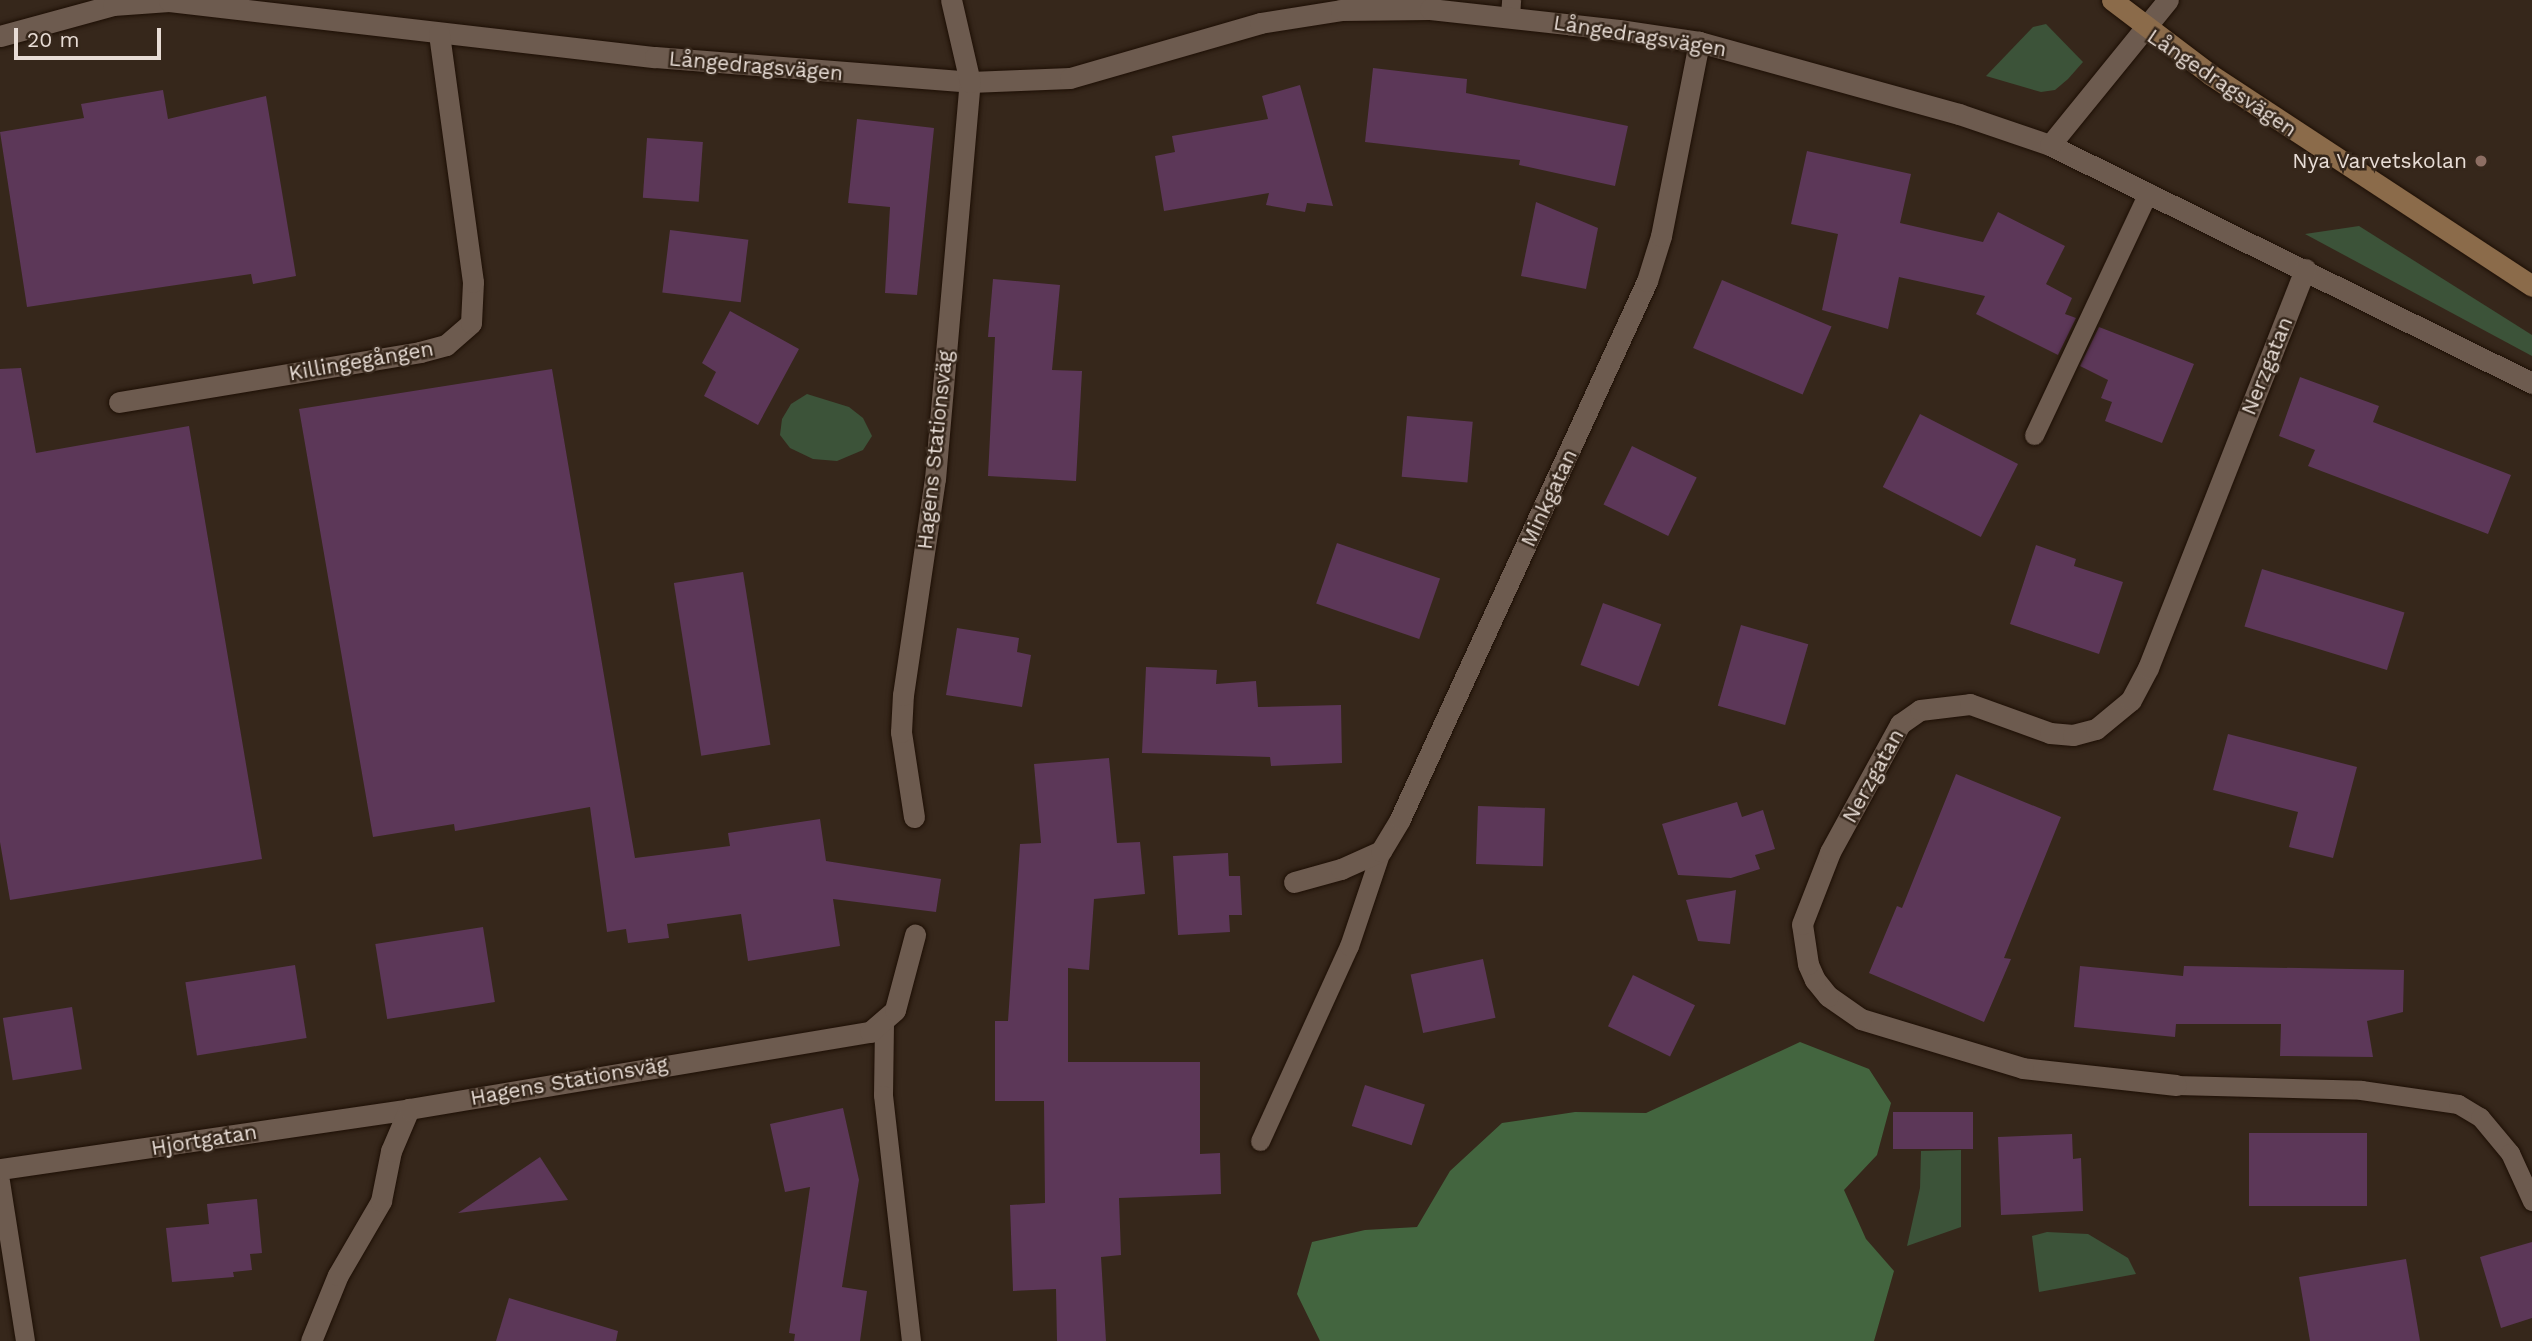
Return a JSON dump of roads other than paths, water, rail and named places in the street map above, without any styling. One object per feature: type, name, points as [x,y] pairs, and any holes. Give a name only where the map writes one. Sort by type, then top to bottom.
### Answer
[{"type":"street","name":"Hagens Stationsväg","points":[[914,817],[901,732],[903,695],[936,480],[970,82],[951,0]]},
{"type":"street","points":[[2112,0],[2146,26],[2168,0]]},
{"type":"street","name":"Långedragsvägen","points":[[0,36],[113,5],[169,1],[439,33],[813,72],[970,82],[1070,78],[1260,23],[1341,10],[1510,8],[1699,42],[1959,114],[2050,145],[2532,383]]},
{"type":"street","name":"Långedragsvägen","points":[[2050,145],[2146,26],[2211,75],[2532,286]]},
{"type":"street","name":"Killingegången","points":[[119,402],[419,352],[446,345],[471,323],[473,282],[439,33]]},
{"type":"street","name":"Minkgatan","points":[[1381,850],[1647,281],[1661,236],[1699,42]]},
{"type":"street","name":"Nerzgatan","points":[[2176,1084],[2023,1068],[1861,1019],[1828,996],[1815,980],[1808,964],[1802,924],[1830,852],[1900,724],[1920,710],[1970,704],[2050,733],[2073,736],[2096,729],[2131,700],[2148,668],[2305,270]]},
{"type":"street","points":[[1294,882],[1341,869],[1381,850]]},
{"type":"street","points":[[884,1024],[905,983],[915,934]]},
{"type":"street","name":"Hagens Stationsväg","points":[[409,1109],[870,1032],[884,1024]]},
{"type":"street","points":[[311,1341],[338,1275],[381,1201],[391,1151],[409,1109]]},
{"type":"street","name":"Hjortgatan","points":[[0,1169],[409,1109]]},
{"type":"lane","points":[[2034,435],[2148,193]]},
{"type":"lane","points":[[1260,1141],[1349,946],[1381,850]]},
{"type":"lane","points":[[884,1024],[883,1095],[911,1341]]},
{"type":"lane","points":[[2176,1084],[2361,1090],[2458,1104],[2480,1117],[2510,1153],[2532,1201]]},
{"type":"lane","points":[[0,1181],[25,1341]]},
{"type":"place","name":"Nya Varvetskolan","points":[[2481,161]]}]
